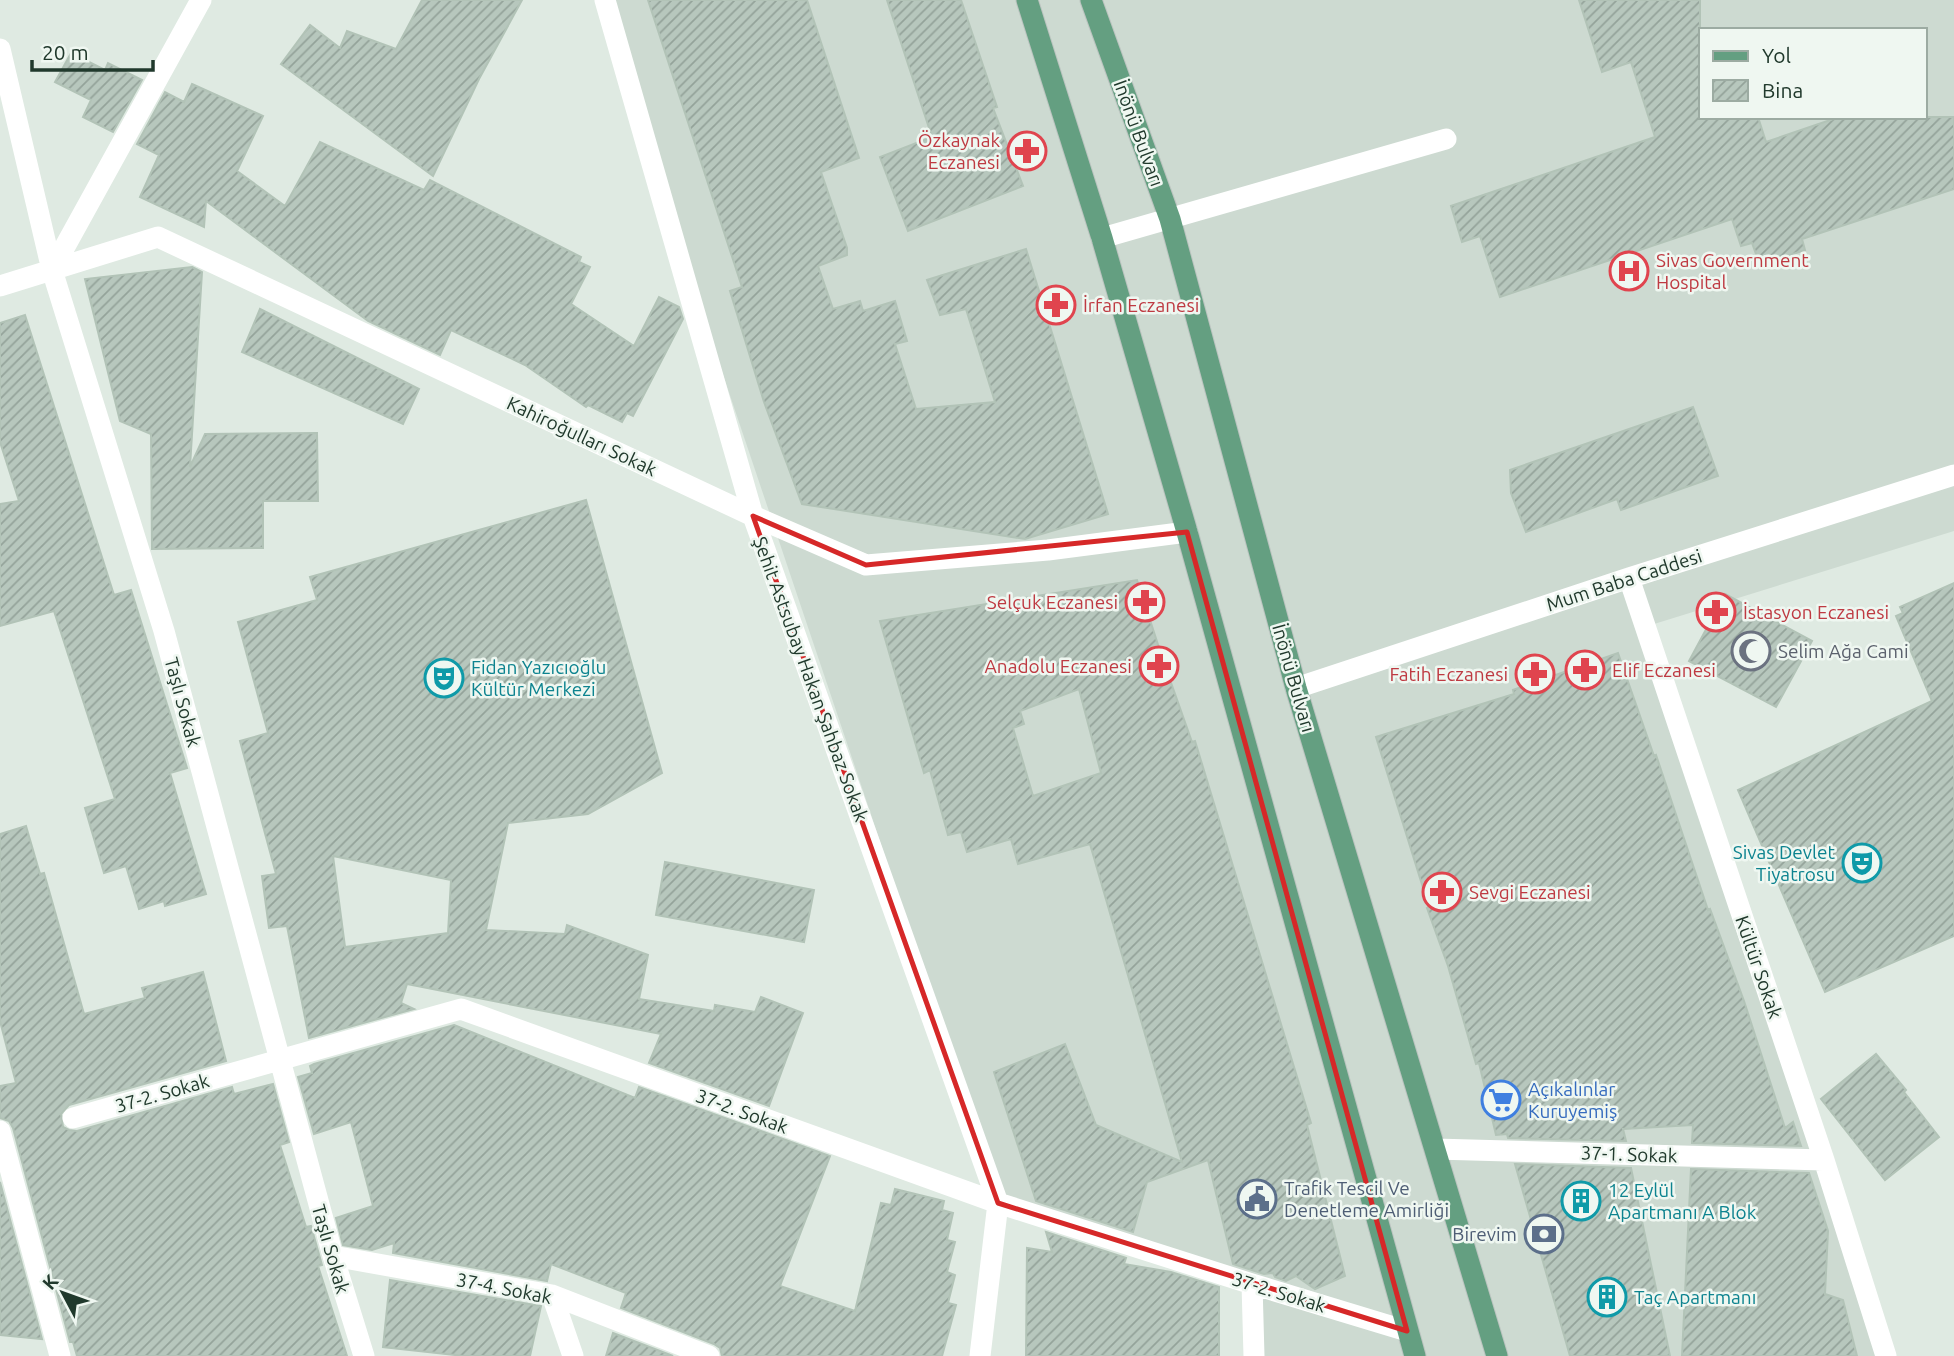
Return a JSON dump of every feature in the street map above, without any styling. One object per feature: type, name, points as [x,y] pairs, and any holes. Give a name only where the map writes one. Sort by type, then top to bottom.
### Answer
[{"type":"main road","points":[[1027,0],[1102,239],[1187,532],[1415,1356]]},
{"type":"main road","name":"İnönü Bulvarı","points":[[1091,0],[1170,219],[1296,688],[1497,1356]]},
{"type":"street","points":[[52,270],[201,0]]},
{"type":"street","name":"Şehit Astsubay Hakan Şahbaz Sokak","points":[[605,0],[753,516],[998,1203],[980,1356]]},
{"type":"street","name":"Taşlı Sokak","points":[[0,49],[52,270],[164,631],[332,1256],[364,1356]]},
{"type":"street","points":[[1102,239],[1446,139]]},
{"type":"street","name":"Kahiroğulları Sokak","points":[[0,286],[158,237],[753,516],[866,565],[1048,550],[1187,532]]},
{"type":"street","name":"Mum Baba Caddesi","points":[[1296,688],[1954,475]]},
{"type":"street","name":"Kültür Sokak","points":[[1629,578],[1824,1160],[1885,1356]]},
{"type":"street","name":"37-2. Sokak","points":[[74,1118],[461,1009],[998,1203],[1407,1331]]},
{"type":"street","points":[[1,1135],[60,1356]]},
{"type":"street","name":"37-1. Sokak","points":[[1435,1149],[1824,1160]]},
{"type":"street","name":"37-4. Sokak","points":[[332,1256],[552,1295],[709,1356]]},
{"type":"street","points":[[1252,1284],[1254,1356]]},
{"type":"street","points":[[552,1295],[573,1356]]},
{"type":"highlighted area","points":[[753,516],[866,565],[1187,532],[1407,1331],[998,1203]]},
{"type":"shaded area","points":[[597,0],[1954,0],[1954,531],[1638,629],[1881,1356],[1263,1356],[1256,1287],[1002,1204]]},
{"type":"building","points":[[422,0],[522,0],[479,79],[433,176],[281,64],[310,25],[340,48],[347,31],[396,49]]},
{"type":"building","points":[[648,0],[807,0],[859,158],[821,172],[847,248],[847,255],[818,266],[833,309],[860,301],[863,311],[895,301],[907,341],[895,344],[916,409],[995,402],[966,309],[940,315],[927,280],[1026,249],[1108,514],[1025,539],[802,504],[764,402],[730,291],[742,287]]},
{"type":"building","points":[[887,0],[961,0],[997,107],[993,108],[1023,186],[908,231],[880,157],[932,137]]},
{"type":"building","points":[[1579,0],[1700,0],[1699,119],[1759,119],[1766,142],[1833,119],[1954,117],[1954,189],[1802,239],[1805,250],[1760,265],[1752,243],[1741,246],[1732,219],[1500,297],[1480,236],[1462,242],[1451,206],[1655,137],[1631,62],[1602,72]]},
{"type":"building","points":[[71,53],[105,70],[108,63],[142,80],[113,132],[83,117],[91,100],[55,82]]},
{"type":"building","points":[[192,84],[263,116],[237,171],[285,206],[320,142],[424,190],[430,180],[581,257],[579,262],[590,267],[571,304],[634,346],[659,297],[679,307],[683,319],[633,416],[627,413],[622,422],[588,405],[586,407],[525,365],[451,330],[440,355],[368,321],[206,201],[204,227],[140,197],[159,155],[137,144],[165,92],[184,102]]},
{"type":"building","points":[[192,267],[202,272],[190,467],[205,434],[317,433],[318,501],[263,501],[263,548],[152,549],[151,434],[120,421],[85,279]]},
{"type":"building","points":[[260,309],[419,389],[403,424],[242,352]]},
{"type":"building","points":[[25,315],[114,595],[131,590],[187,768],[170,773],[206,894],[165,906],[164,901],[139,909],[126,866],[104,873],[85,808],[115,799],[54,611],[0,626],[0,504],[19,501],[0,442],[0,323]]},
{"type":"building","points":[[1693,407],[1718,476],[1621,510],[1617,499],[1526,532],[1511,493],[1510,470]]},
{"type":"building","name":"Fidan Yazıcıoğlu Kültür Merkezi","points":[[586,500],[662,773],[588,814],[508,823],[486,930],[565,934],[567,925],[648,955],[639,999],[714,1011],[715,1005],[755,1012],[761,997],[803,1013],[769,1106],[649,1063],[661,1034],[407,984],[401,1003],[414,1009],[309,1038],[287,926],[269,928],[262,876],[276,874],[240,741],[268,733],[238,622],[317,600],[310,577]],"holes":[[[333,856],[451,880],[448,933],[345,947]]]},
{"type":"building","points":[[1137,580],[1192,742],[1195,741],[1311,1123],[1307,1125],[1345,1276],[1315,1289],[1296,1276],[1286,1281],[1275,1277],[1273,1273],[1264,1274],[1233,1264],[1208,1160],[1147,1182],[1133,1232],[1036,1201],[994,1072],[1065,1044],[1096,1125],[1182,1162],[1090,844],[1018,864],[1011,839],[967,852],[961,832],[948,835],[930,770],[924,773],[880,621]],"holes":[[[1079,689],[1101,773],[1033,796],[1013,728],[1024,724],[1020,711]]]},
{"type":"building","name":"Sivas Devlet Tiyatrosu","points":[[1954,583],[1954,936],[1825,992],[1738,790],[1932,701],[1896,616],[1903,613],[1900,607]]},
{"type":"building","name":"Selim Ağa Cami","points":[[1725,594],[1812,641],[1776,707],[1689,661]]},
{"type":"building","points":[[1618,653],[1654,756],[1656,755],[1708,910],[1710,909],[1744,1001],[1785,1128],[1793,1122],[1801,1146],[1692,1143],[1693,1125],[1623,1129],[1626,1141],[1508,1138],[1507,1134],[1496,1135],[1479,1063],[1476,1064],[1376,737],[1514,694],[1513,690]]},
{"type":"building","points":[[26,826],[40,874],[44,873],[84,1014],[145,998],[142,988],[203,972],[226,1061],[69,1105],[61,1114],[63,1127],[77,1131],[232,1087],[234,1094],[273,1084],[289,1142],[280,1145],[306,1227],[311,1226],[322,1265],[318,1266],[347,1356],[77,1356],[73,1342],[70,1342],[13,1128],[9,1121],[0,1118],[0,1086],[16,1083],[0,1021],[0,834]]},
{"type":"building","points":[[665,862],[814,890],[804,942],[656,915]]},
{"type":"building","points":[[454,1025],[635,1098],[639,1087],[830,1156],[780,1286],[855,1311],[881,1203],[891,1205],[895,1189],[944,1201],[942,1210],[953,1213],[947,1240],[955,1242],[947,1272],[955,1275],[948,1303],[956,1305],[942,1356],[722,1356],[720,1348],[714,1344],[621,1308],[626,1293],[551,1264],[547,1281],[393,1253],[394,1243],[372,1250],[343,1245],[336,1218],[373,1206],[351,1122],[314,1134],[298,1077],[312,1073],[310,1066],[314,1064]]},
{"type":"building","points":[[1876,1054],[1906,1090],[1904,1092],[1939,1137],[1885,1180],[1821,1099]]},
{"type":"building","points":[[1515,1164],[1631,1168],[1670,1356],[1570,1356]]},
{"type":"building","points":[[1691,1169],[1809,1173],[1828,1231],[1825,1294],[1843,1300],[1857,1356],[1682,1356]]},
{"type":"building","points":[[0,1182],[42,1339],[0,1335]]},
{"type":"building","points":[[1046,1232],[1126,1258],[1124,1264],[1171,1272],[1219,1287],[1219,1356],[1026,1356],[1027,1248],[1052,1252]]},
{"type":"building","points":[[390,1280],[541,1306],[530,1356],[464,1356],[383,1347]]},
{"type":"building","points":[[613,1333],[673,1356],[606,1356]]},
{"type":"place","name":"Özkaynak Eczanesi","points":[[1027,151]]},
{"type":"place","name":"Sivas Government Hospital","points":[[1629,271]]},
{"type":"place","name":"İrfan Eczanesi","points":[[1056,305]]},
{"type":"place","name":"Selçuk Eczanesi","points":[[1145,602]]},
{"type":"place","name":"İstasyon Eczanesi","points":[[1716,612]]},
{"type":"place","name":"Selim Ağa Cami","points":[[1751,651]]},
{"type":"place","name":"Anadolu Eczanesi","points":[[1159,666]]},
{"type":"place","name":"Elif Eczanesi","points":[[1585,670]]},
{"type":"place","name":"Fatih Eczanesi","points":[[1535,674]]},
{"type":"place","name":"Fidan Yazıcıoğlu Kültür Merkezi","points":[[444,678]]},
{"type":"place","name":"Sivas Devlet Tiyatrosu","points":[[1862,863]]},
{"type":"place","name":"Sevgi Eczanesi","points":[[1442,892]]},
{"type":"place","name":"Açıkalınlar Kuruyemiş","points":[[1501,1100]]},
{"type":"place","name":"Trafik Tescil Ve Denetleme Amirliği","points":[[1257,1199]]},
{"type":"place","name":"12 Eylül Apartmanı A Blok","points":[[1581,1201]]},
{"type":"place","name":"Birevim","points":[[1544,1234]]},
{"type":"place","name":"Taç Apartmanı","points":[[1607,1297]]}]
